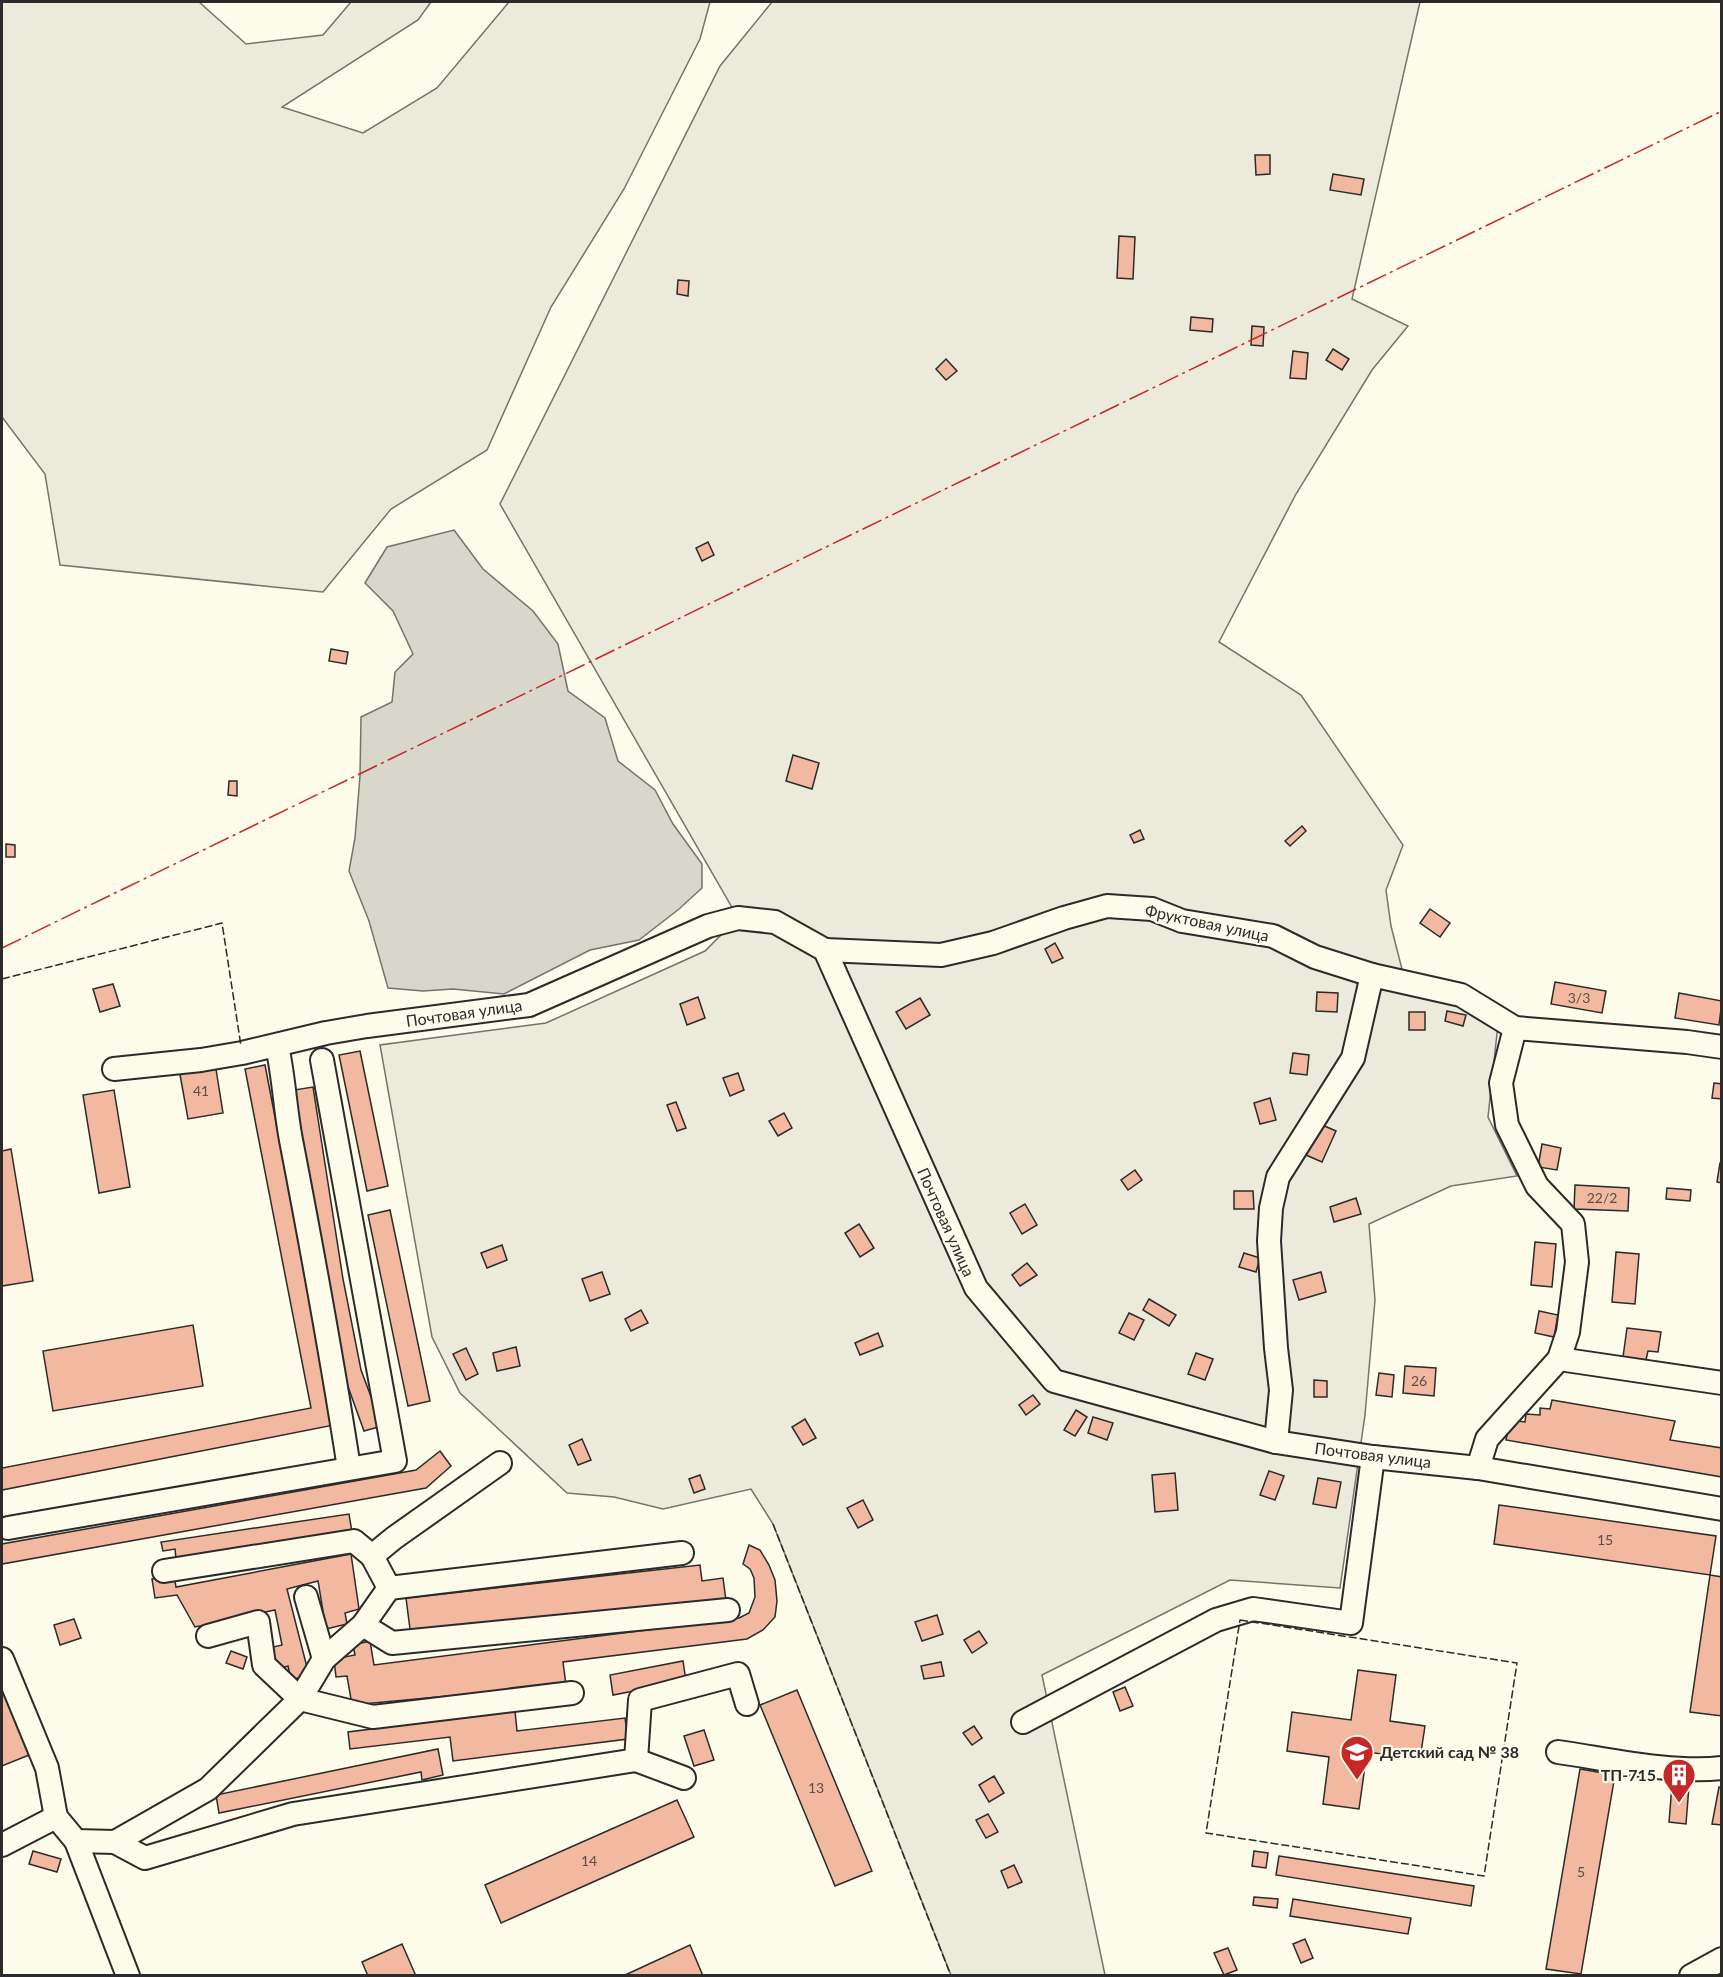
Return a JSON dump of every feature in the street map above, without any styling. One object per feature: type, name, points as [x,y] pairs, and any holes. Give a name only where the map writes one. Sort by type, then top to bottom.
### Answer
[{"type":"street","name":"Фруктовая улица","points":[[825,950],[941,956],[993,943],[1064,918],[1107,906],[1152,909],[1182,921],[1273,936],[1315,957],[1372,975],[1461,995],[1515,1028],[1722,1047]]},
{"type":"street","name":"Почтовая улица","points":[[114,1069],[201,1060],[367,1026],[530,1005],[708,926],[738,918],[775,922],[825,950],[976,1288],[1054,1381],[1276,1442],[1373,1457],[1478,1468],[1722,1509]]},
{"type":"street","points":[[1276,1442],[1281,1389],[1269,1241],[1271,1208],[1278,1177],[1353,1058],[1372,975]]},
{"type":"street","points":[[1478,1468],[1487,1439],[1559,1359],[1568,1332],[1577,1262],[1573,1224],[1537,1186],[1507,1125],[1502,1083],[1515,1028]]},
{"type":"street","points":[[277,1046],[285,1107],[328,1334],[350,1468]]},
{"type":"street","points":[[8,1528],[394,1461],[322,1060]]},
{"type":"street","points":[[1559,1359],[1722,1383]]},
{"type":"street","points":[[1023,1722],[1216,1620],[1253,1609],[1351,1623],[1373,1457]]},
{"type":"street","points":[[372,1556],[500,1463]]},
{"type":"street","points":[[164,1571],[354,1541],[372,1556],[389,1588]]},
{"type":"street","points":[[115,1842],[208,1789],[300,1699],[324,1659],[363,1624],[389,1588],[682,1553]]},
{"type":"street","points":[[306,1597],[324,1659]]},
{"type":"street","points":[[363,1624],[392,1643],[728,1610]]},
{"type":"street","points":[[208,1636],[258,1622],[264,1665],[300,1699],[373,1717],[572,1693]]},
{"type":"street","points":[[2,1659],[47,1768],[56,1817],[76,1840],[128,1976]]},
{"type":"street","points":[[636,1760],[640,1700],[738,1674],[747,1704]]},
{"type":"street","points":[[1558,1752],[1662,1766],[1707,1770],[1722,1768]]},
{"type":"street","points":[[76,1840],[115,1842],[145,1858],[292,1814],[636,1760],[684,1778]]},
{"type":"street","points":[[2,1845],[56,1817]]},
{"type":"street","points":[[1691,1976],[1722,1959]]},
{"type":"shaded area","points":[[2,2],[199,2],[246,44],[323,35],[351,2],[431,2],[418,20],[282,107],[363,133],[437,88],[509,2],[710,2],[700,39],[624,189],[551,307],[487,450],[391,509],[323,592],[60,565],[45,474],[2,417]]},
{"type":"shaded area","points":[[772,2],[1420,2],[1352,299],[1408,326],[1372,370],[1296,494],[1219,642],[1301,695],[1403,845],[1386,890],[1391,926],[1405,981],[1498,1024],[1488,1117],[1517,1176],[1451,1186],[1369,1224],[1375,1300],[1365,1415],[1340,1588],[1230,1580],[1042,1675],[1105,1975],[951,1975],[773,1524],[751,1489],[663,1509],[614,1497],[567,1493],[460,1393],[432,1337],[380,1045],[546,1023],[705,951],[738,918],[500,504],[720,66]]},
{"type":"shaded area","points":[[454,530],[483,569],[533,611],[558,644],[568,691],[605,718],[618,761],[655,790],[673,824],[702,864],[702,888],[639,940],[590,950],[504,994],[453,989],[423,991],[388,988],[369,921],[349,871],[355,838],[360,776],[361,717],[392,702],[395,672],[413,654],[393,611],[365,583],[387,547]]},
{"type":"building","points":[[1255,155],[1270,155],[1270,174],[1256,175]]},
{"type":"building","points":[[1333,174],[1364,179],[1361,195],[1330,190]]},
{"type":"building","points":[[1119,236],[1135,237],[1133,279],[1117,278]]},
{"type":"building","points":[[678,280],[689,281],[688,296],[677,294]]},
{"type":"building","points":[[1191,317],[1213,319],[1212,332],[1190,330]]},
{"type":"building","points":[[1252,326],[1264,327],[1263,346],[1251,345]]},
{"type":"building","points":[[1333,349],[1349,359],[1342,370],[1326,360]]},
{"type":"building","points":[[1293,351],[1308,353],[1306,379],[1290,378]]},
{"type":"building","points":[[946,359],[957,371],[946,380],[936,369]]},
{"type":"building","points":[[708,542],[714,555],[702,561],[696,548]]},
{"type":"building","points":[[331,649],[348,652],[346,664],[329,661]]},
{"type":"building","points":[[793,755],[819,763],[812,789],[786,781]]},
{"type":"building","points":[[229,781],[237,781],[237,796],[228,795]]},
{"type":"building","points":[[1302,826],[1306,831],[1290,846],[1285,841]]},
{"type":"building","points":[[1140,830],[1144,839],[1134,843],[1130,835]]},
{"type":"building","points":[[6,844],[15,845],[15,857],[6,857]]},
{"type":"building","points":[[1430,909],[1450,923],[1440,937],[1420,923]]},
{"type":"building","points":[[1055,943],[1063,958],[1052,963],[1045,949]]},
{"type":"building","points":[[1555,982],[1606,991],[1602,1013],[1551,1004]]},
{"type":"building","points":[[113,984],[120,1006],[100,1012],[93,989]]},
{"type":"building","points":[[1317,992],[1338,993],[1337,1012],[1316,1011]]},
{"type":"building","points":[[1679,993],[1722,1001],[1719,1025],[1675,1018]]},
{"type":"building","points":[[698,997],[705,1018],[687,1025],[680,1004]]},
{"type":"building","points":[[920,998],[930,1015],[906,1029],[896,1012]]},
{"type":"building","points":[[1447,1011],[1466,1015],[1463,1026],[1445,1021]]},
{"type":"building","points":[[1409,1012],[1425,1012],[1425,1030],[1409,1030]]},
{"type":"building","points":[[360,1051],[388,1186],[367,1191],[339,1055]]},
{"type":"building","points":[[1293,1053],[1309,1055],[1307,1075],[1290,1073]]},
{"type":"building","points":[[215,1063],[223,1113],[188,1119],[179,1069]]},
{"type":"building","points":[[265,1065],[334,1425],[2,1490],[2,1468],[311,1408],[245,1069]]},
{"type":"building","points":[[738,1073],[744,1090],[730,1096],[723,1078]]},
{"type":"building","points":[[1714,1083],[1722,1084],[1722,1099],[1712,1098]]},
{"type":"building","points":[[313,1087],[343,1279],[361,1370],[382,1426],[364,1431],[342,1370],[294,1090]]},
{"type":"building","points":[[114,1090],[130,1187],[99,1193],[83,1095]]},
{"type":"building","points":[[1270,1098],[1276,1120],[1260,1124],[1254,1103]]},
{"type":"building","points":[[676,1102],[686,1128],[677,1131],[667,1105]]},
{"type":"building","points":[[784,1113],[792,1128],[778,1136],[769,1121]]},
{"type":"building","points":[[1320,1124],[1336,1131],[1322,1162],[1306,1155]]},
{"type":"building","points":[[1542,1144],[1561,1148],[1557,1170],[1538,1167]]},
{"type":"building","points":[[11,1149],[33,1281],[2,1286],[2,1151]]},
{"type":"building","points":[[1720,1163],[1722,1163],[1722,1183],[1717,1182]]},
{"type":"building","points":[[1135,1170],[1142,1180],[1128,1190],[1121,1180]]},
{"type":"building","points":[[1575,1185],[1629,1188],[1628,1211],[1574,1209]]},
{"type":"building","points":[[1667,1188],[1691,1190],[1690,1201],[1666,1199]]},
{"type":"building","points":[[1234,1191],[1253,1191],[1254,1209],[1234,1209]]},
{"type":"building","points":[[1356,1198],[1361,1214],[1334,1222],[1330,1207]]},
{"type":"building","points":[[1025,1204],[1037,1225],[1022,1234],[1010,1213]]},
{"type":"building","points":[[390,1210],[430,1401],[408,1406],[368,1215]]},
{"type":"building","points":[[859,1224],[874,1248],[860,1257],[845,1233]]},
{"type":"building","points":[[1535,1242],[1556,1244],[1552,1287],[1531,1285]]},
{"type":"building","points":[[502,1245],[507,1260],[487,1268],[481,1253]]},
{"type":"building","points":[[1616,1252],[1639,1254],[1635,1304],[1612,1302]]},
{"type":"building","points":[[1244,1253],[1260,1258],[1256,1272],[1239,1267]]},
{"type":"building","points":[[1027,1263],[1037,1275],[1020,1286],[1012,1275]]},
{"type":"building","points":[[602,1272],[610,1294],[590,1301],[582,1279]]},
{"type":"building","points":[[1321,1272],[1326,1292],[1299,1300],[1293,1280]]},
{"type":"building","points":[[1149,1299],[1176,1315],[1169,1326],[1143,1310]]},
{"type":"building","points":[[641,1310],[648,1323],[631,1331],[625,1319]]},
{"type":"building","points":[[1539,1311],[1558,1315],[1554,1337],[1535,1333]]},
{"type":"building","points":[[1129,1313],[1144,1320],[1134,1340],[1119,1333]]},
{"type":"building","points":[[193,1325],[203,1386],[53,1411],[43,1351]]},
{"type":"building","points":[[1627,1328],[1661,1332],[1658,1352],[1648,1351],[1646,1360],[1623,1357]]},
{"type":"building","points":[[878,1333],[883,1346],[860,1355],[855,1343]]},
{"type":"building","points":[[516,1347],[520,1366],[497,1371],[493,1353]]},
{"type":"building","points":[[466,1348],[478,1374],[466,1380],[453,1354]]},
{"type":"building","points":[[1196,1353],[1213,1359],[1205,1380],[1188,1374]]},
{"type":"building","points":[[1405,1366],[1436,1368],[1434,1396],[1403,1393]]},
{"type":"building","points":[[1379,1373],[1394,1375],[1392,1397],[1376,1395]]},
{"type":"building","points":[[1314,1380],[1327,1381],[1327,1397],[1314,1397]]},
{"type":"building","points":[[1033,1395],[1040,1404],[1026,1415],[1019,1405]]},
{"type":"building","points":[[1552,1400],[1675,1421],[1670,1440],[1722,1448],[1722,1477],[1506,1440],[1510,1420],[1525,1422],[1526,1414],[1540,1415],[1540,1408],[1550,1409]]},
{"type":"building","points":[[1076,1410],[1087,1417],[1075,1436],[1064,1430]]},
{"type":"building","points":[[1093,1417],[1113,1423],[1107,1440],[1088,1433]]},
{"type":"building","points":[[805,1419],[816,1438],[803,1445],[792,1427]]},
{"type":"building","points":[[582,1439],[591,1460],[578,1465],[569,1445]]},
{"type":"building","points":[[440,1451],[451,1466],[426,1488],[2,1564],[2,1544],[416,1470]]},
{"type":"building","points":[[1269,1471],[1284,1476],[1275,1500],[1260,1495]]},
{"type":"building","points":[[1175,1473],[1178,1510],[1155,1512],[1152,1475]]},
{"type":"building","points":[[700,1475],[705,1489],[694,1493],[689,1479]]},
{"type":"building","points":[[1318,1478],[1341,1482],[1336,1508],[1313,1504]]},
{"type":"building","points":[[863,1500],[873,1520],[858,1528],[847,1508]]},
{"type":"building","points":[[1499,1505],[1716,1536],[1710,1575],[1494,1544]]},
{"type":"building","points":[[349,1514],[352,1532],[176,1559],[175,1549],[163,1551],[161,1542]]},
{"type":"building","points":[[749,1545],[760,1550],[769,1565],[775,1580],[777,1601],[775,1617],[763,1630],[747,1639],[563,1662],[566,1685],[352,1705],[347,1676],[336,1677],[334,1659],[355,1655],[353,1645],[370,1641],[374,1665],[739,1618],[749,1613],[755,1597],[754,1578],[750,1569],[743,1564]]},
{"type":"building","points":[[351,1554],[359,1609],[345,1613],[347,1624],[326,1629],[318,1581],[287,1589],[309,1675],[291,1680],[288,1666],[276,1670],[269,1648],[282,1645],[275,1610],[195,1627],[177,1595],[155,1598],[152,1579],[174,1576],[176,1587]]},
{"type":"building","points":[[700,1565],[702,1581],[723,1578],[726,1601],[411,1637],[406,1598]]},
{"type":"building","points":[[1710,1575],[1722,1577],[1722,1716],[1690,1712]]},
{"type":"building","points":[[937,1615],[943,1634],[922,1641],[915,1622]]},
{"type":"building","points":[[74,1619],[81,1638],[60,1645],[54,1625]]},
{"type":"building","points":[[979,1631],[987,1643],[972,1653],[964,1640]]},
{"type":"building","points":[[231,1651],[247,1657],[243,1669],[226,1663]]},
{"type":"building","points":[[683,1661],[686,1681],[613,1695],[610,1675]]},
{"type":"building","points":[[941,1662],[944,1676],[924,1679],[921,1666]]},
{"type":"building","points":[[1358,1670],[1396,1675],[1390,1721],[1425,1726],[1420,1759],[1367,1752],[1359,1809],[1323,1804],[1329,1757],[1287,1751],[1292,1712],[1351,1720]]},
{"type":"building","points":[[2,1687],[29,1755],[2,1766]]},
{"type":"building","points":[[1125,1687],[1133,1706],[1120,1711],[1113,1692]]},
{"type":"building","points":[[797,1690],[872,1871],[835,1886],[760,1705]]},
{"type":"building","points":[[515,1711],[517,1731],[625,1718],[628,1739],[453,1761],[450,1737],[350,1749],[348,1732]]},
{"type":"building","points":[[974,1726],[982,1738],[972,1745],[963,1733]]},
{"type":"building","points":[[704,1730],[714,1760],[694,1766],[684,1736]]},
{"type":"building","points":[[438,1749],[443,1775],[422,1780],[421,1772],[219,1813],[216,1795]]},
{"type":"building","points":[[1580,1769],[1615,1775],[1581,1974],[1546,1969]]},
{"type":"building","points":[[994,1776],[1004,1793],[989,1802],[979,1785]]},
{"type":"building","name":"ТП-715","points":[[1672,1785],[1689,1786],[1686,1824],[1669,1822]]},
{"type":"building","points":[[1719,1787],[1722,1788],[1722,1825],[1712,1824]]},
{"type":"building","points":[[677,1800],[694,1837],[501,1923],[485,1885]]},
{"type":"building","points":[[988,1814],[998,1832],[986,1838],[976,1820]]},
{"type":"building","points":[[33,1851],[61,1859],[57,1872],[29,1864]]},
{"type":"building","points":[[1254,1851],[1268,1853],[1266,1868],[1252,1866]]},
{"type":"building","points":[[1279,1856],[1474,1886],[1471,1906],[1276,1875]]},
{"type":"building","points":[[1014,1865],[1022,1882],[1008,1888],[1001,1871]]},
{"type":"building","points":[[1254,1897],[1278,1899],[1277,1908],[1253,1905]]},
{"type":"building","points":[[1293,1899],[1411,1918],[1408,1934],[1290,1916]]},
{"type":"building","points":[[1305,1939],[1313,1958],[1301,1963],[1293,1944]]},
{"type":"building","points":[[402,1944],[416,1976],[368,1976],[362,1962]]},
{"type":"building","points":[[690,1945],[703,1976],[623,1976]]},
{"type":"building","points":[[1228,1948],[1237,1970],[1224,1975],[1214,1953]]},
{"type":"fence","points":[[2,979],[222,923],[241,1046]]},
{"type":"fence","points":[[773,1524],[951,1976]]},
{"type":"fence","points":[[1240,1620],[1517,1663],[1484,1876],[1206,1833],[1240,1620]]},
{"type":"power","points":[[2,948],[1722,111]]},
{"type":"place","name":"Детский сад № 38","points":[[1357,1781]]},
{"type":"place","name":"ТП-715","points":[[1679,1804]]}]
